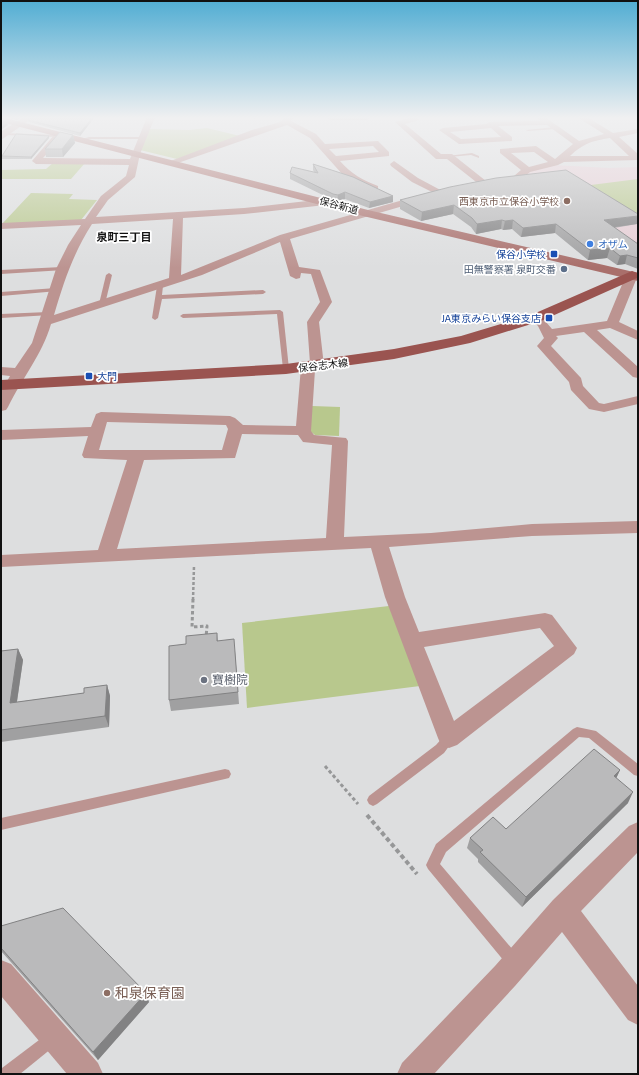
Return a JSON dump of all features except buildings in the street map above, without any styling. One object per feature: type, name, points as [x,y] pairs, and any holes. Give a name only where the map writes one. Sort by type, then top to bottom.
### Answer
[{"type":"main road","name":"保谷新道","points":[[192,167],[367,213],[635,276]]},
{"type":"main road","name":"保谷志木線","points":[[11,381],[286,369],[430,347],[491,332],[536,318],[635,276]]},
{"type":"street","points":[[1,407],[11,381],[39,343],[62,269],[72,245],[104,198],[130,177],[133,167]]},
{"type":"street","points":[[341,167],[356,180],[382,191]]},
{"type":"street","points":[[47,318],[160,291],[175,281],[284,237],[311,228],[445,192],[415,180],[398,167]]},
{"type":"street","points":[[463,167],[483,183]]},
{"type":"street","points":[[524,167],[528,170]]},
{"type":"street","points":[[469,186],[517,178],[528,170],[538,167]]},
{"type":"street","points":[[394,196],[406,202]]},
{"type":"street","points":[[1,226],[87,222],[244,211],[325,202]]},
{"type":"street","points":[[175,281],[178,215]]},
{"type":"street","points":[[284,237],[295,273],[307,270],[316,272],[326,302],[312,322],[313,366],[303,431],[309,439],[340,441],[335,543]]},
{"type":"street","points":[[612,324],[620,300],[635,276]]},
{"type":"street","points":[[536,318],[549,332],[551,338],[544,346],[576,381],[576,387],[594,406],[604,408],[638,400]]},
{"type":"street","points":[[549,332],[612,324],[638,336]]},
{"type":"street","points":[[586,327],[638,374]]},
{"type":"street","points":[[1,371],[11,381]]},
{"type":"street","points":[[101,417],[230,421],[236,425],[229,455],[90,455],[97,431],[101,417]]},
{"type":"street","points":[[236,429],[303,431]]},
{"type":"street","points":[[1,435],[97,431]]},
{"type":"street","points":[[106,555],[137,455]]},
{"type":"street","points":[[1,561],[378,541],[532,530],[638,527]]},
{"type":"street","points":[[378,541],[395,597],[449,738],[567,648],[546,620],[413,641]]},
{"type":"street","points":[[413,1074],[516,964],[562,910],[638,834]]},
{"type":"street","points":[[562,910],[638,1010]]},
{"type":"street","points":[[1,974],[56,1036],[87,1074]]},
{"type":"lane","points":[[1,272],[62,269]]},
{"type":"lane","points":[[102,304],[109,275]]},
{"type":"lane","points":[[1,294],[56,290]]},
{"type":"lane","points":[[155,318],[160,291],[263,292]]},
{"type":"lane","points":[[184,316],[280,312],[286,369]]},
{"type":"lane","points":[[1,316],[47,318]]},
{"type":"lane","points":[[516,964],[433,865],[441,848],[577,732],[592,734],[638,771]]},
{"type":"lane","points":[[373,800],[440,749],[449,738]]},
{"type":"lane","points":[[1,824],[225,774]]},
{"type":"lane","points":[[8,1074],[56,1036]]},
{"type":"path","points":[[195,550],[192,626],[207,626],[206,640]]},
{"type":"path","points":[[325,766],[423,880]]},
{"type":"shaded area","name":"西東京市立保谷小学校","points":[[544,167],[638,167],[638,252],[517,180],[529,171]]},
{"type":"green space","points":[[48,167],[81,167],[71,179],[1,179],[1,170],[46,169]]},
{"type":"green space","points":[[638,179],[638,221],[583,186]]},
{"type":"green space","points":[[31,193],[73,194],[69,199],[97,200],[81,220],[2,224]]},
{"type":"green space","points":[[312,406],[340,407],[339,436],[315,435],[310,431]]},
{"type":"green space","points":[[389,606],[420,686],[247,708],[242,623]]},
{"type":"place","name":"西東京市立保谷小学校","points":[[567,201]]},
{"type":"place","name":"オザム","points":[[590,244]]},
{"type":"place","name":"保谷小学校","points":[[554,254]]},
{"type":"place","name":"田無警察署 泉町交番","points":[[564,269]]},
{"type":"place","name":"JA東京みらい保谷支店","points":[[549,318]]},
{"type":"place","name":"大門","points":[[89,376]]},
{"type":"place","name":"寶樹院","points":[[204,680]]},
{"type":"place","name":"和泉保育園","points":[[107,993]]},
{"type":"district","name":"泉町三丁目","points":[[124,237]]}]
